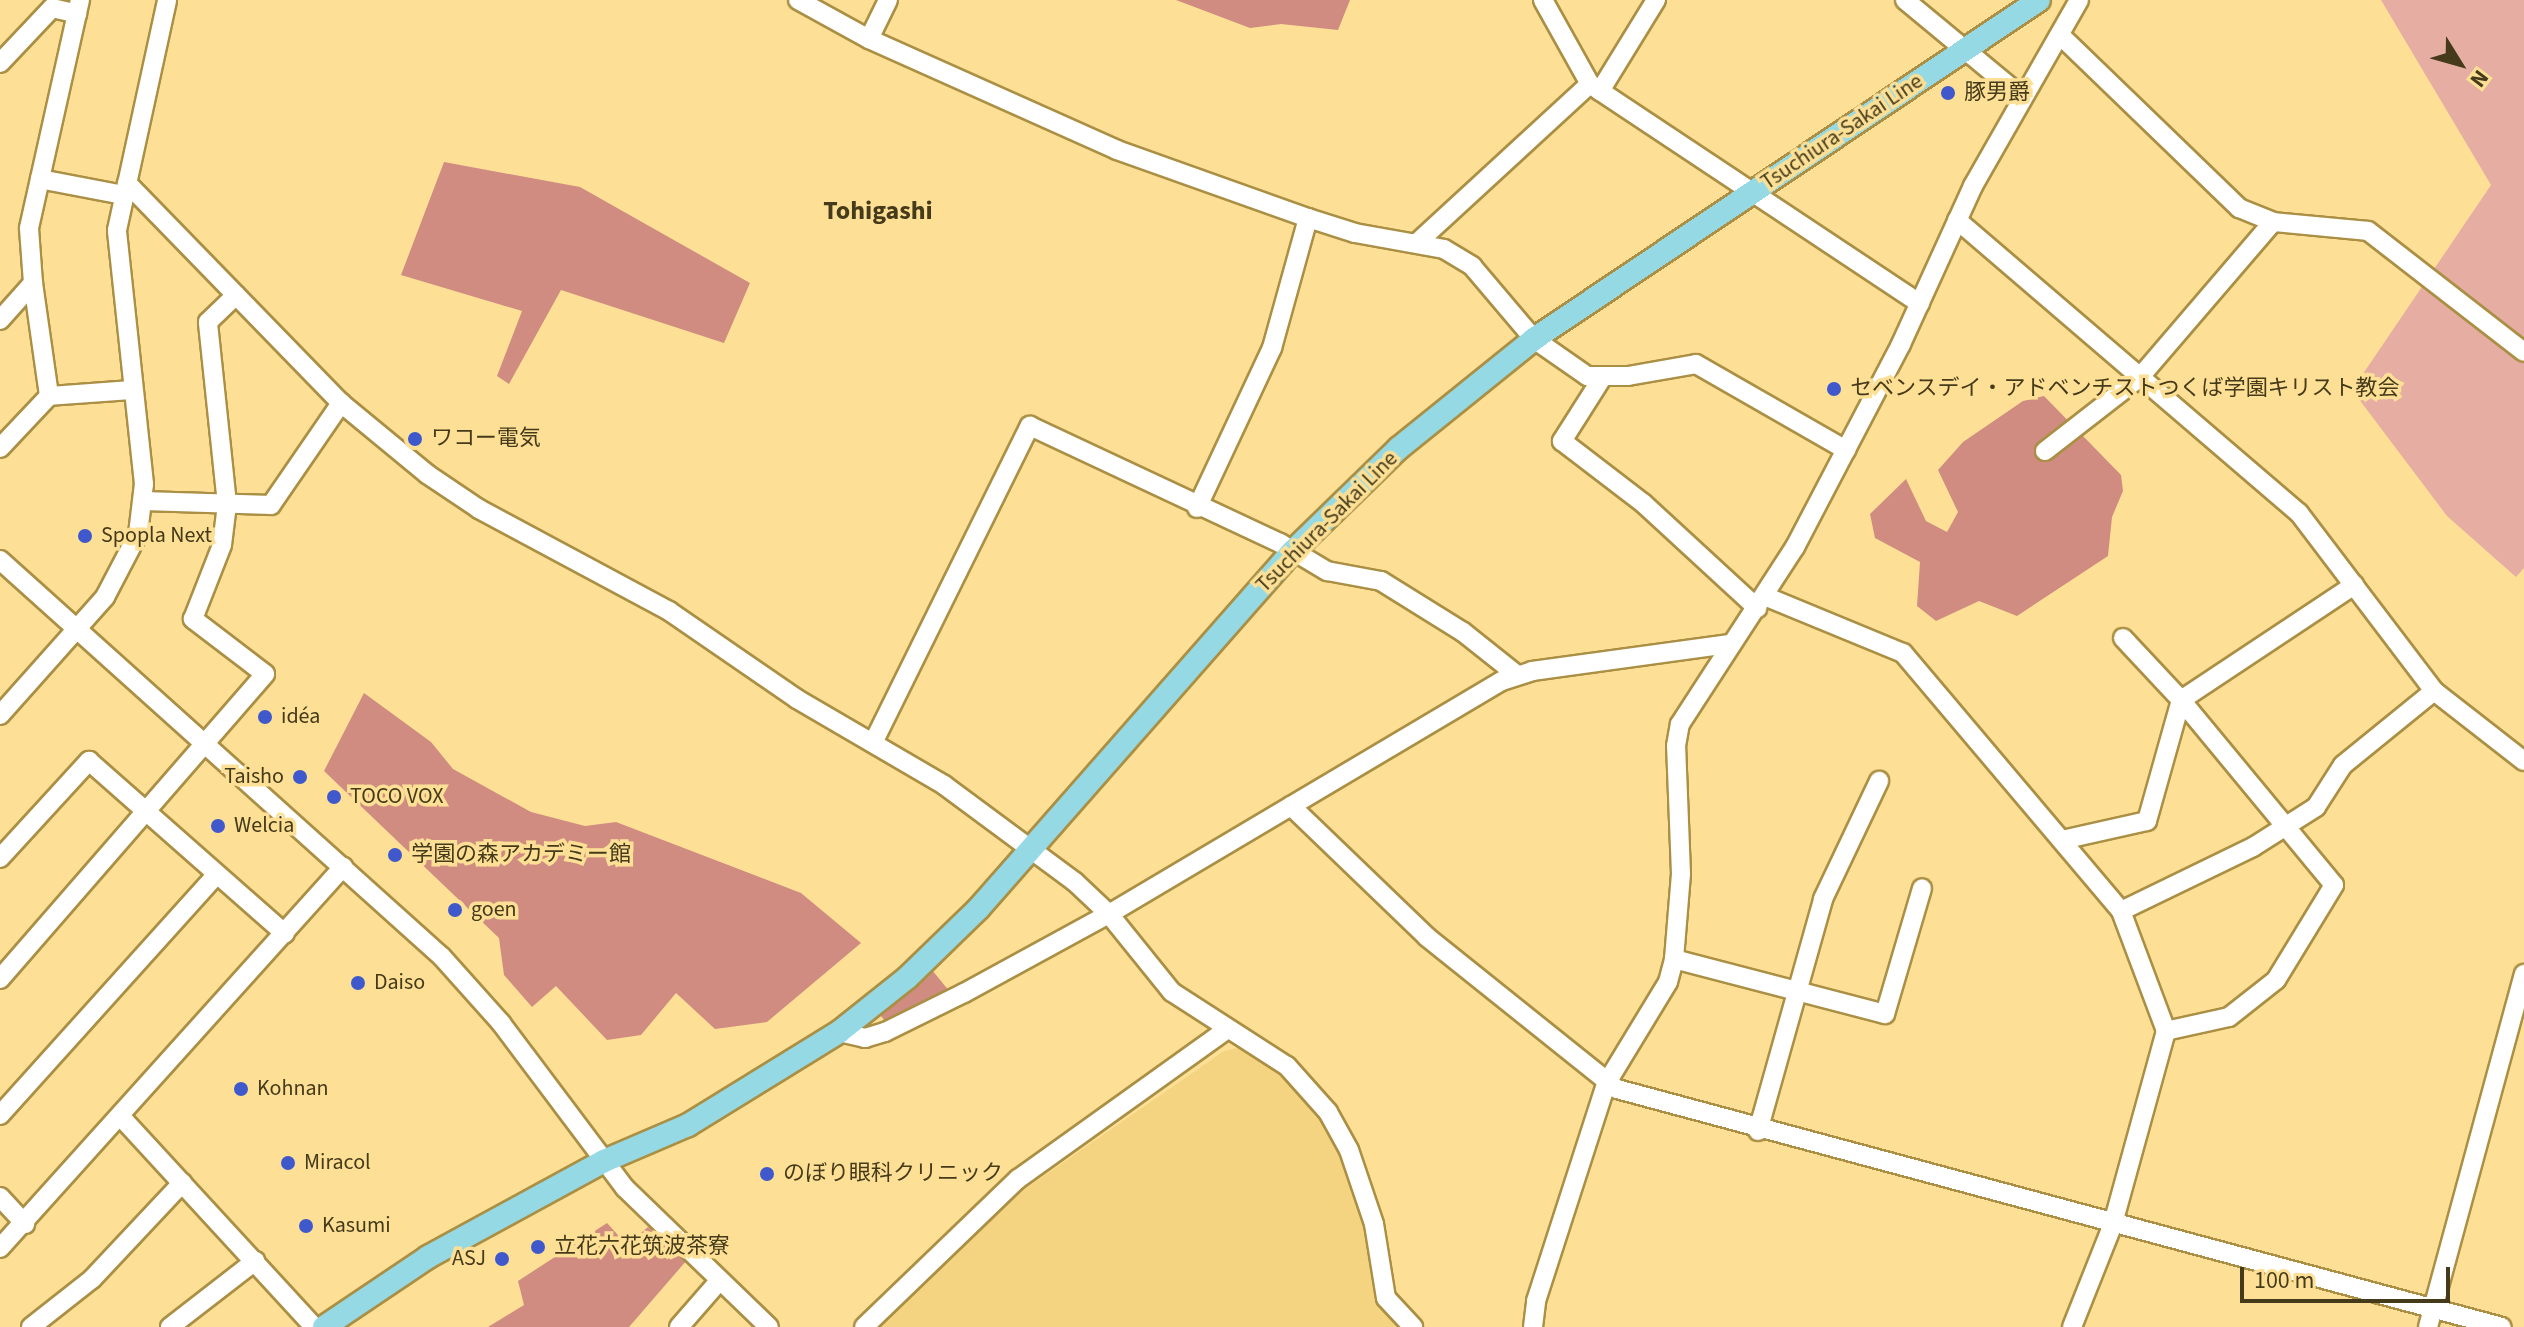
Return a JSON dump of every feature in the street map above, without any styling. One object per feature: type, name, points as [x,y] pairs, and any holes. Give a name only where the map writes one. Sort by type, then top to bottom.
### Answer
[{"type":"main road","name":"Tsuchiura-Sakai Line","points":[[604,1161],[688,1125],[839,1032],[931,955],[1031,848],[1292,552],[1399,448],[1534,339],[2039,0]]},
{"type":"main road","points":[[324,1327],[492,1221],[604,1161]]},
{"type":"main road","points":[[351,1327],[438,1269],[492,1221]]},
{"type":"street","points":[[0,715],[119,578],[138,534],[144,501],[118,270],[126,189],[167,0]]},
{"type":"street","points":[[798,0],[869,39],[1117,150],[1355,233],[1419,241],[1472,266],[1534,339],[1587,376],[1602,378],[1696,364],[1846,450]]},
{"type":"street","points":[[869,39],[888,0]]},
{"type":"street","points":[[1543,0],[1595,87],[1920,304]]},
{"type":"street","points":[[1419,241],[1595,87],[1656,0]]},
{"type":"street","points":[[1905,0],[2021,96]]},
{"type":"street","points":[[1533,1327],[1536,1301],[1606,1084],[1668,982],[1674,959],[1682,803],[1676,746],[1680,724],[1728,644],[1762,602],[1846,450],[1920,304],[1957,220],[2021,96],[2061,36],[2079,0]]},
{"type":"street","points":[[0,63],[52,8],[79,7],[29,228],[33,283],[49,396]]},
{"type":"street","points":[[2061,36],[2239,208],[2273,222],[2368,231],[2524,352]]},
{"type":"street","points":[[40,179],[126,189],[236,295],[341,403],[462,499],[669,611],[797,699],[944,785],[1031,848],[1109,914],[1172,992],[1226,1030],[1287,1066],[1328,1112],[1349,1150],[1367,1201],[1386,1298],[1413,1327]]},
{"type":"street","points":[[1197,508],[1272,348],[1308,218]]},
{"type":"street","points":[[1957,220],[2299,513],[2434,691],[2524,761]]},
{"type":"street","points":[[2045,451],[2140,377],[2273,222]]},
{"type":"street","points":[[0,320],[33,283]]},
{"type":"street","points":[[0,979],[149,813],[265,674],[193,619],[219,557],[227,504],[208,322],[236,295]]},
{"type":"street","points":[[1602,378],[1562,441],[1762,602],[1903,653],[2121,911],[2166,1031],[2113,1224],[2072,1327]]},
{"type":"street","points":[[0,448],[49,396],[133,390]]},
{"type":"street","points":[[144,501],[271,505],[341,403]]},
{"type":"street","points":[[873,743],[1030,426],[1327,571],[1381,581],[1463,632],[1517,675]]},
{"type":"street","points":[[0,560],[343,867],[467,983],[604,1161],[677,1240],[769,1327]]},
{"type":"street","points":[[2062,840],[2147,821],[2181,700],[2354,585]]},
{"type":"street","points":[[2123,638],[2181,700],[2334,885],[2276,980],[2229,1017],[2166,1031]]},
{"type":"street","points":[[839,1032],[865,1038],[885,1032],[1109,914],[1414,730],[1517,675],[1728,644]]},
{"type":"street","points":[[2121,911],[2287,826],[2316,807],[2360,749],[2434,691]]},
{"type":"street","points":[[0,858],[89,761],[285,934]]},
{"type":"street","points":[[1758,1131],[1823,899],[1879,781]]},
{"type":"street","points":[[1291,806],[1427,937],[1606,1084],[1758,1131],[2113,1224],[2431,1318],[2502,1327]]},
{"type":"street","points":[[0,1248],[122,1118],[343,867]]},
{"type":"street","points":[[0,1115],[217,874]]},
{"type":"street","points":[[1674,959],[1885,1014],[1922,888]]},
{"type":"street","points":[[2431,1318],[2524,974]]},
{"type":"street","points":[[864,1327],[1018,1179],[1226,1030]]},
{"type":"street","points":[[122,1118],[314,1327]]},
{"type":"street","points":[[31,1327],[92,1279],[182,1183]]},
{"type":"street","points":[[0,1197],[25,1224]]},
{"type":"street","points":[[170,1327],[255,1261]]},
{"type":"street","points":[[679,1327],[720,1280]]},
{"type":"shaded area","points":[[1176,0],[1350,0],[1338,30],[1281,24],[1250,28]]},
{"type":"shaded area","points":[[2381,0],[2524,0],[2524,568],[2516,577],[2447,516],[2352,390],[2491,185]]},
{"type":"shaded area","points":[[444,162],[580,187],[750,283],[724,343],[561,290],[509,384],[497,376],[522,311],[401,275]]},
{"type":"shaded area","points":[[2044,396],[2121,475],[2123,491],[2112,517],[2108,556],[2017,616],[1979,601],[1936,621],[1917,606],[1920,562],[1875,538],[1870,514],[1906,479],[1926,521],[1947,532],[1958,512],[1938,470],[1963,442],[2023,401]]},
{"type":"shaded area","points":[[364,693],[431,742],[453,769],[531,812],[585,826],[616,822],[801,893],[861,943],[767,1022],[715,1029],[676,993],[641,1035],[607,1040],[556,986],[532,1007],[504,975],[499,938],[324,771]]},
{"type":"shaded area","points":[[932,970],[950,992],[889,1026],[881,1016]]},
{"type":"shaded area","points":[[1237,1048],[1250,1052],[1304,1096],[1333,1137],[1364,1227],[1375,1301],[1396,1327],[872,1327],[1025,1189],[1224,1051]]},
{"type":"shaded area","points":[[607,1223],[627,1245],[648,1227],[687,1260],[629,1327],[488,1327],[524,1305],[518,1281]]},
{"type":"place","name":"豚男爵","points":[[1948,93]]},
{"type":"place","name":"セベンスデイ・アドベンチストつくば学園キリスト教会","points":[[1834,389]]},
{"type":"place","name":"ワコー電気","points":[[415,439]]},
{"type":"place","name":"Spopla Next","points":[[85,536]]},
{"type":"place","name":"idéa","points":[[265,717]]},
{"type":"place","name":"Taisho","points":[[300,777]]},
{"type":"place","name":"TOCO VOX","points":[[334,797]]},
{"type":"place","name":"Welcia","points":[[218,826]]},
{"type":"place","name":"学園の森アカデミー館","points":[[395,855]]},
{"type":"place","name":"goen","points":[[455,910]]},
{"type":"place","name":"Daiso","points":[[358,983]]},
{"type":"place","name":"Kohnan","points":[[241,1089]]},
{"type":"place","name":"Miracol","points":[[288,1163]]},
{"type":"place","name":"のぼり眼科クリニック","points":[[767,1174]]},
{"type":"place","name":"Kasumi","points":[[306,1226]]},
{"type":"place","name":"立花六花筑波茶寮","points":[[538,1247]]},
{"type":"place","name":"ASJ","points":[[502,1259]]},
{"type":"district","name":"Tohigashi","points":[[878,211]]}]
